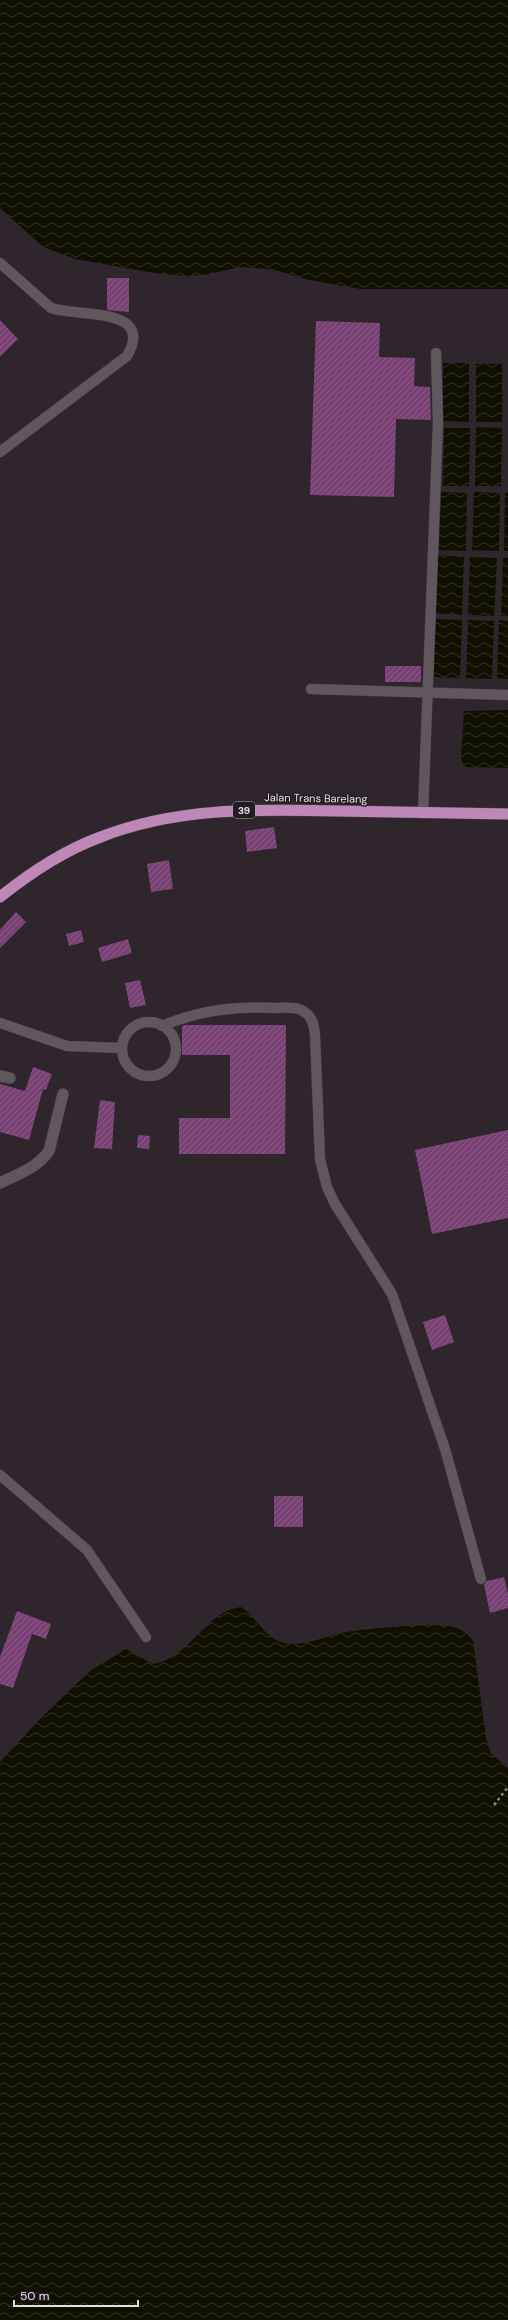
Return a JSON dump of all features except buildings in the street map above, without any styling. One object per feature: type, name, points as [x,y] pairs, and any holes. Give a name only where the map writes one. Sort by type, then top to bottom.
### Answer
[{"type":"highway","name":"Jalan Trans Barelang","points":[[0,897],[33,872],[69,851],[98,837],[149,822],[208,812],[264,809],[508,814]]},
{"type":"street","points":[[0,1183],[38,1164],[44,1159],[49,1151],[63,1094]]},
{"type":"lane","points":[[0,263],[51,308],[61,311],[108,317],[128,324],[134,334],[134,344],[127,356],[0,452]]},
{"type":"lane","points":[[422,813],[438,422],[436,353]]},
{"type":"lane","points":[[311,689],[508,695]]},
{"type":"lane","points":[[162,1026],[184,1016],[205,1011],[241,1006],[296,1008],[306,1013],[312,1022],[316,1035],[320,1159],[327,1187],[335,1204],[392,1294],[445,1449],[481,1579]]},
{"type":"lane","points":[[0,1023],[67,1046],[122,1048]]},
{"type":"lane","points":[[154,1023],[162,1026],[172,1036],[176,1049],[175,1057],[165,1071],[149,1076],[134,1071],[124,1057],[122,1048],[127,1035],[136,1026],[154,1023]]},
{"type":"lane","points":[[0,1475],[87,1550],[146,1637]]},
{"type":"path","points":[[494,1805],[508,1787]]},
{"type":"water","points":[[0,0],[508,0],[508,289],[361,289],[309,280],[272,269],[240,267],[209,274],[187,276],[154,273],[76,259],[43,247],[0,208]]},
{"type":"water","points":[[443,363],[469,363],[469,422],[443,421]]},
{"type":"water","points":[[476,364],[502,364],[502,422],[476,422]]},
{"type":"water","points":[[476,427],[502,428],[501,486],[475,486]]},
{"type":"water","points":[[444,428],[470,428],[469,486],[443,486]]},
{"type":"water","points":[[441,492],[467,493],[466,551],[439,550]]},
{"type":"water","points":[[474,492],[500,493],[499,551],[472,550]]},
{"type":"water","points":[[505,493],[508,493],[508,551],[504,551]]},
{"type":"water","points":[[437,555],[464,557],[462,615],[435,613]]},
{"type":"water","points":[[470,557],[497,558],[494,616],[468,615]]},
{"type":"water","points":[[503,558],[508,558],[508,616],[501,616]]},
{"type":"water","points":[[435,619],[462,620],[460,678],[433,677]]},
{"type":"water","points":[[468,620],[494,621],[492,679],[466,678]]},
{"type":"water","points":[[499,620],[508,621],[508,679],[497,678]]},
{"type":"water","points":[[508,710],[508,768],[466,767],[462,762],[461,755],[464,711]]},
{"type":"water","points":[[241,1607],[252,1616],[266,1632],[277,1641],[284,1643],[305,1643],[341,1633],[364,1630],[431,1625],[459,1629],[473,1641],[486,1738],[491,1754],[508,1767],[508,2320],[0,2320],[0,1762],[42,1717],[90,1671],[126,1649],[153,1664],[166,1660],[178,1653],[217,1617],[228,1610]]}]
